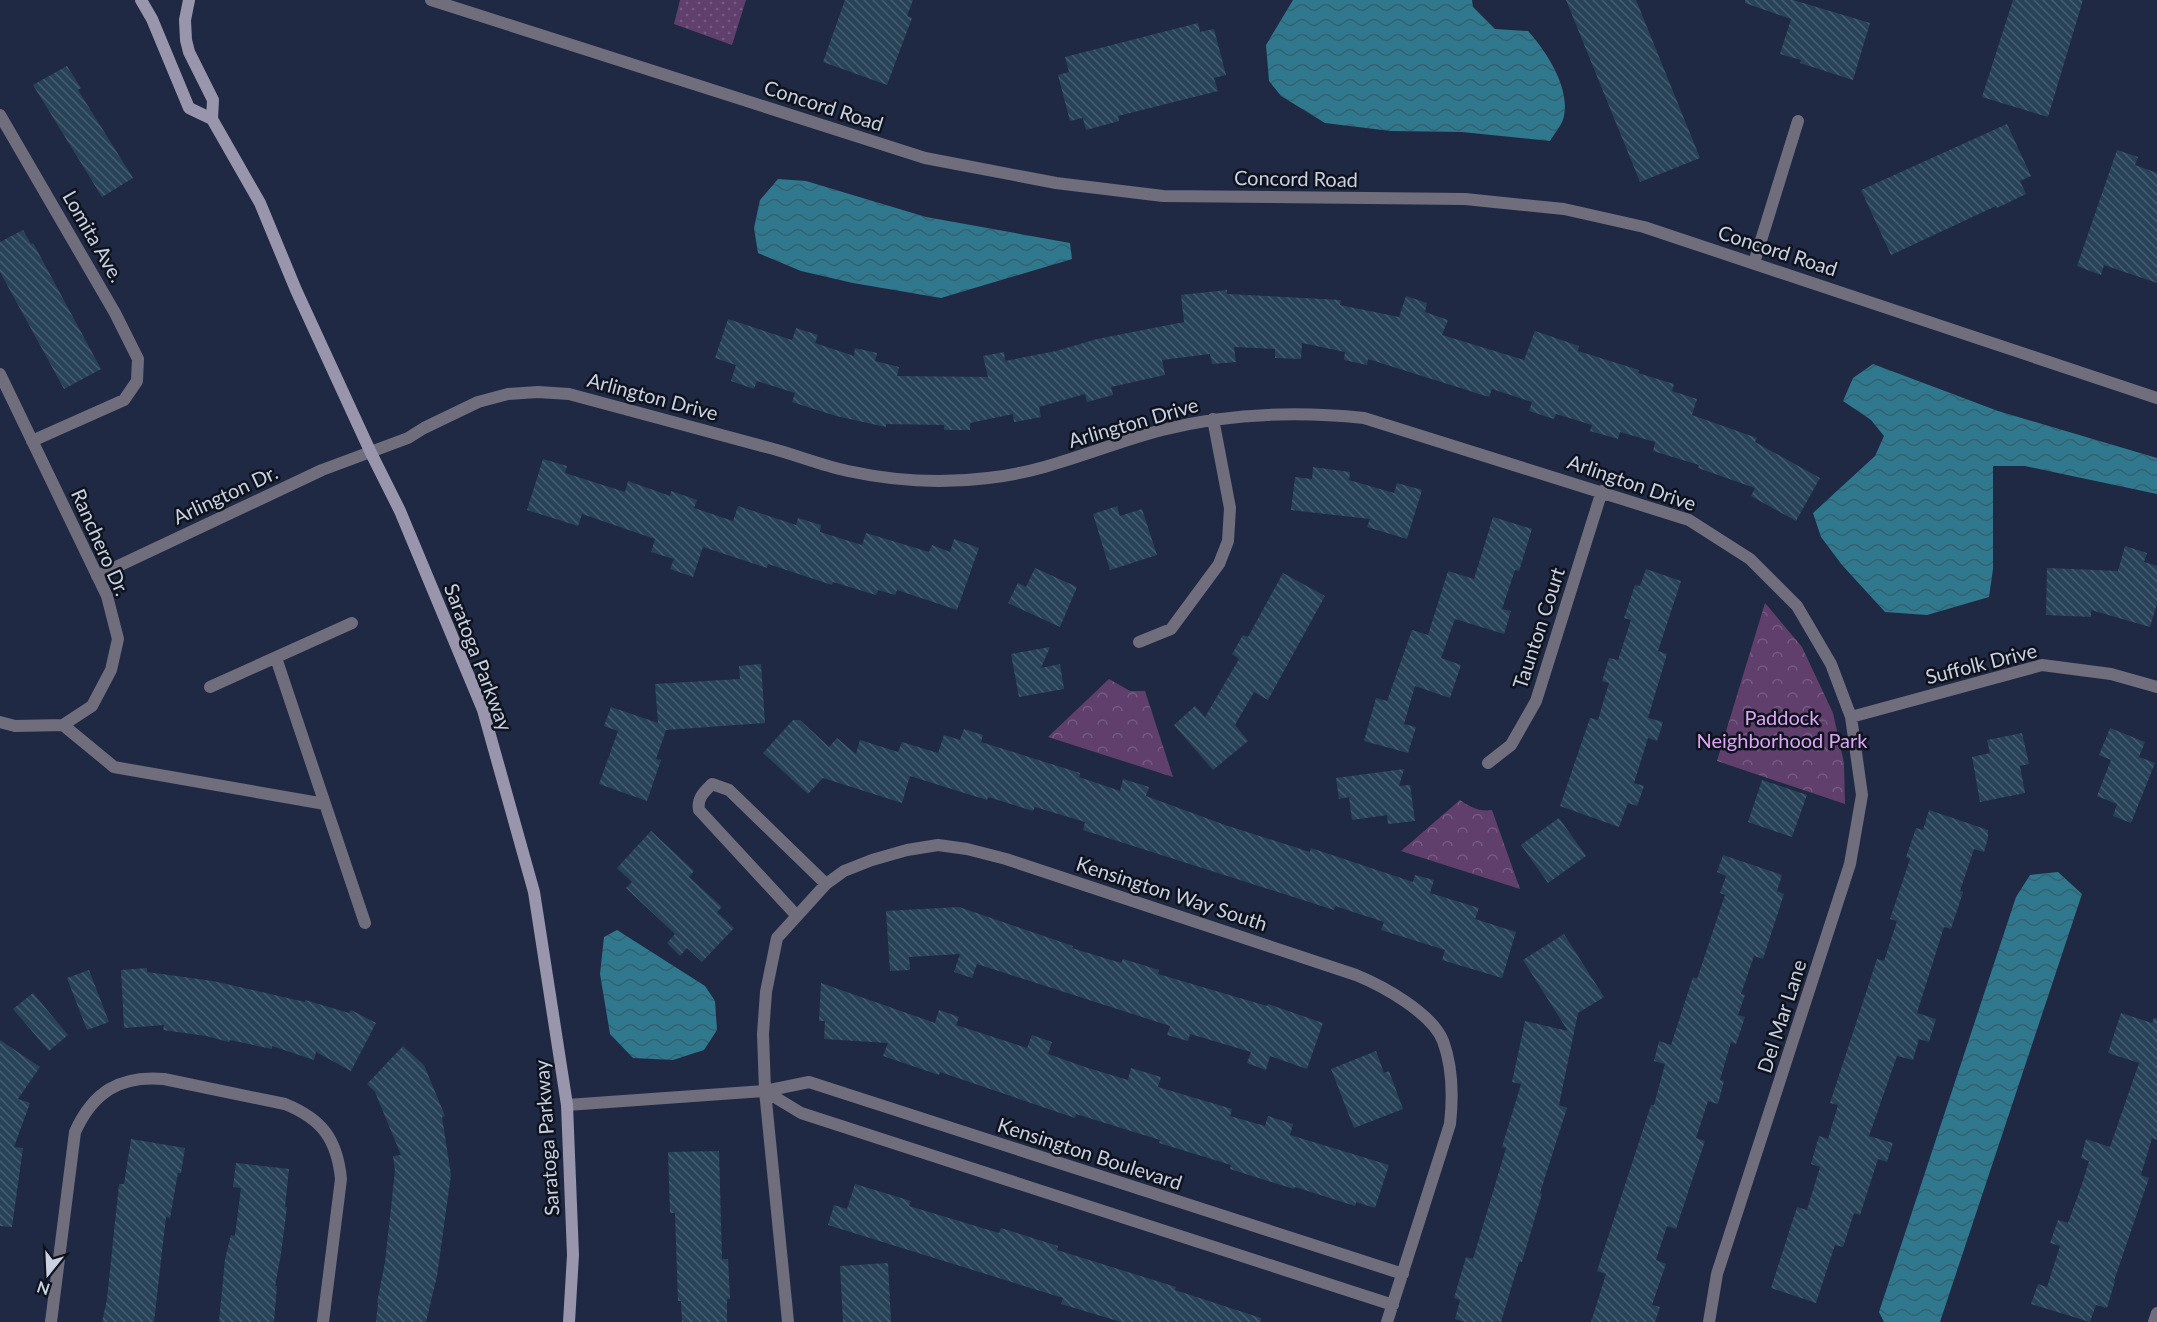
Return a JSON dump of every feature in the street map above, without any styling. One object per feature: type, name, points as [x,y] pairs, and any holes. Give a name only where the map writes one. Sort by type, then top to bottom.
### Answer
[{"type":"street","name":"Saratoga Parkway","points":[[141,0],[152,19],[189,108],[212,119]]},
{"type":"street","name":"Saratoga Parkway","points":[[189,0],[185,20],[186,40],[189,52],[213,100],[212,119],[260,203],[296,290],[400,511],[483,710],[534,892],[567,1106],[573,1255],[569,1322]]},
{"type":"street","name":"Concord Road","points":[[431,0],[925,158],[1056,183],[1163,196],[1465,199],[1564,209],[1644,226],[2157,398]]},
{"type":"street","name":"Lomita Ave.","points":[[0,115],[115,313],[138,359],[137,381],[124,400],[32,441]]},
{"type":"street","points":[[1754,263],[1798,121]]},
{"type":"street","name":"Ranchero Dr.","points":[[0,374],[107,596],[118,639],[111,670],[92,706],[63,725]]},
{"type":"street","name":"Arlington Drive","points":[[371,453],[408,438],[478,402],[508,394],[538,392],[569,394],[847,471],[882,478],[918,481],[972,480],[1025,472],[1161,430],[1214,419],[1283,413],[1364,418],[1689,520],[1750,559],[1797,606],[1831,664],[1851,717]]},
{"type":"street","points":[[1139,642],[1172,629],[1218,564],[1228,541],[1230,508],[1214,419]]},
{"type":"street","name":"Arlington Dr.","points":[[97,576],[322,470],[371,453]]},
{"type":"street","name":"Taunton Court","points":[[1488,763],[1511,745],[1536,701],[1602,491]]},
{"type":"street","points":[[210,687],[352,623]]},
{"type":"street","points":[[276,658],[365,923]]},
{"type":"street","name":"Suffolk Drive","points":[[1851,717],[2042,665],[2111,674],[2157,687]]},
{"type":"street","name":"Del Mar Lane","points":[[1708,1322],[1717,1274],[1851,864],[1862,795],[1851,717]]},
{"type":"street","points":[[0,722],[15,726],[63,725],[114,767],[325,804]]},
{"type":"street","points":[[797,916],[699,810],[701,795],[712,784],[729,790],[826,884]]},
{"type":"street","name":"Kensington Way South","points":[[788,1322],[765,1091],[763,1034],[766,992],[777,938],[826,884],[844,871],[907,850],[938,845],[967,849],[1006,859],[1356,975],[1379,984],[1423,1016],[1442,1039],[1451,1078],[1450,1124],[1387,1322]]},
{"type":"street","points":[[51,1322],[75,1132],[89,1106],[108,1089],[129,1080],[147,1077],[285,1104],[304,1112],[321,1125],[339,1158],[341,1179],[323,1322]]},
{"type":"street","name":"Kensington Boulevard","points":[[567,1106],[765,1091],[809,1082],[1403,1274]]},
{"type":"street","points":[[765,1091],[801,1113],[1393,1305]]},
{"type":"street","points":[[2154,1322],[2157,1313]]},
{"type":"green space","points":[[680,0],[746,0],[732,45],[674,24]]},
{"type":"green space","name":"Paddock Neighborhood Park","points":[[1765,603],[1802,647],[1833,713],[1844,763],[1845,804],[1717,761]]},
{"type":"green space","points":[[1109,679],[1130,691],[1145,691],[1173,777],[1048,737]]},
{"type":"green space","points":[[1460,800],[1475,808],[1492,810],[1520,889],[1401,851]]},
{"type":"water","points":[[1293,0],[1472,0],[1473,7],[1495,29],[1528,31],[1542,49],[1560,82],[1565,105],[1562,122],[1550,141],[1462,132],[1391,131],[1325,123],[1281,96],[1269,81],[1266,45]]},
{"type":"water","points":[[778,179],[806,181],[926,217],[1070,243],[1072,259],[941,298],[853,283],[801,271],[758,253],[754,228],[760,200]]},
{"type":"water","points":[[1873,364],[1998,411],[2157,458],[2157,494],[2025,466],[1993,466],[1993,569],[1989,597],[1927,615],[1885,612],[1842,565],[1821,537],[1813,513],[1875,456],[1884,436],[1871,420],[1843,401],[1853,378]]},
{"type":"water","points":[[2058,872],[2082,894],[1940,1322],[1884,1322],[1879,1312],[2016,897],[2030,875]]},
{"type":"water","points":[[617,930],[705,986],[715,1001],[717,1030],[704,1050],[673,1060],[633,1058],[610,1034],[600,974],[604,937]]},
{"type":"building","points":[[845,0],[913,0],[907,16],[912,18],[887,85],[823,62]]},
{"type":"building","points":[[1566,0],[1636,0],[1700,158],[1640,182]]},
{"type":"building","points":[[1745,0],[1793,0],[1870,23],[1853,80],[1780,54],[1791,19],[1745,3]]},
{"type":"building","points":[[2013,0],[2083,0],[2048,117],[1982,97]]},
{"type":"building","points":[[1198,23],[1200,32],[1214,29],[1226,75],[1214,78],[1218,91],[1118,116],[1119,121],[1086,130],[1083,118],[1070,121],[1058,75],[1069,72],[1065,57]]},
{"type":"building","points":[[67,66],[81,88],[78,90],[133,178],[102,197],[33,85]]},
{"type":"building","points":[[2007,124],[2031,176],[2020,181],[2026,194],[1891,255],[1861,190]]},
{"type":"building","points":[[2117,150],[2138,157],[2135,165],[2157,173],[2157,283],[2104,265],[2101,275],[2077,266]]},
{"type":"building","points":[[23,230],[31,244],[33,243],[101,369],[64,389],[0,272],[0,242]]},
{"type":"building","points":[[1227,290],[1227,294],[1341,300],[1340,305],[1399,317],[1406,296],[1427,303],[1425,312],[1448,320],[1442,335],[1524,360],[1535,331],[1579,346],[1578,351],[1639,370],[1638,373],[1674,384],[1672,391],[1697,399],[1692,415],[1757,438],[1755,442],[1820,478],[1796,521],[1751,496],[1755,488],[1698,468],[1699,465],[1653,451],[1655,442],[1620,432],[1618,439],[1590,431],[1592,425],[1556,414],[1554,419],[1529,411],[1532,402],[1492,389],[1489,397],[1368,359],[1367,365],[1344,360],[1345,352],[1302,343],[1301,359],[1275,358],[1275,349],[1234,347],[1236,362],[1212,364],[1210,354],[1162,360],[1165,375],[1111,387],[1113,395],[1087,402],[1085,394],[1039,407],[1041,417],[1014,422],[1013,414],[970,423],[970,430],[944,430],[944,425],[886,424],[886,427],[836,416],[792,402],[795,393],[757,381],[754,389],[731,381],[736,365],[715,358],[728,319],[792,340],[796,328],[818,335],[815,343],[854,356],[855,348],[877,353],[875,361],[899,367],[897,376],[988,377],[983,356],[1004,352],[1005,361],[1056,351],[1097,339],[1184,322],[1181,295]]},
{"type":"building","points":[[543,459],[567,466],[565,473],[625,492],[628,481],[670,496],[671,491],[697,500],[694,508],[733,521],[738,506],[796,525],[798,518],[821,525],[820,532],[862,545],[866,533],[929,552],[932,545],[950,552],[954,539],[979,548],[957,610],[897,590],[895,595],[878,590],[876,595],[833,582],[832,585],[768,564],[767,568],[703,547],[693,577],[670,569],[674,559],[651,552],[655,539],[582,514],[578,526],[527,510]]},
{"type":"building","points":[[1313,467],[1350,472],[1349,480],[1394,493],[1397,483],[1422,490],[1407,539],[1367,527],[1370,519],[1291,510],[1295,477],[1312,479]]},
{"type":"building","points":[[1117,506],[1120,516],[1142,509],[1157,555],[1110,570],[1093,514]]},
{"type":"building","points":[[1493,517],[1532,529],[1519,571],[1515,570],[1502,609],[1511,611],[1504,634],[1455,619],[1441,658],[1461,665],[1450,698],[1415,686],[1404,724],[1416,727],[1408,753],[1364,741],[1376,698],[1387,701],[1412,630],[1428,635],[1448,571],[1474,579]]},
{"type":"building","points":[[2125,546],[2147,553],[2144,562],[2157,566],[2157,604],[2150,627],[2091,610],[2091,617],[2046,615],[2047,568],[2118,571]]},
{"type":"building","points":[[1035,568],[1077,587],[1060,627],[1008,603],[1018,583],[1026,587]]},
{"type":"building","points":[[1646,569],[1681,581],[1658,651],[1667,654],[1648,718],[1663,722],[1657,741],[1648,738],[1634,783],[1644,786],[1637,806],[1628,803],[1619,827],[1560,806],[1590,718],[1598,720],[1609,683],[1602,681],[1609,658],[1618,660],[1631,620],[1624,618],[1635,585],[1640,586]]},
{"type":"building","points":[[1283,573],[1325,596],[1268,700],[1254,692],[1235,725],[1248,741],[1213,770],[1174,725],[1195,706],[1205,717],[1239,659],[1232,654],[1243,635],[1248,637]]},
{"type":"building","points":[[1050,647],[1041,668],[1060,664],[1064,689],[1019,697],[1011,654]]},
{"type":"building","points":[[761,664],[765,723],[666,730],[656,759],[661,760],[647,801],[599,784],[618,731],[604,726],[611,707],[658,723],[655,684],[740,679],[739,666]]},
{"type":"building","points":[[793,720],[800,720],[829,747],[837,738],[856,754],[860,740],[898,752],[902,742],[938,753],[944,735],[960,740],[964,729],[983,735],[981,742],[1080,773],[1079,777],[1120,791],[1123,779],[1149,787],[1146,796],[1225,825],[1310,852],[1311,848],[1413,882],[1415,875],[1434,880],[1430,893],[1479,908],[1475,919],[1516,932],[1502,978],[1442,960],[1445,950],[1381,930],[1384,922],[1335,906],[1334,910],[1083,830],[1085,822],[1035,807],[1033,811],[988,797],[987,800],[910,776],[902,803],[823,778],[808,794],[763,753]]},
{"type":"building","points":[[2110,728],[2145,742],[2139,757],[2155,763],[2131,823],[2113,816],[2117,804],[2097,796],[2111,760],[2099,755]]},
{"type":"building","points":[[2022,733],[2029,764],[2020,766],[2025,793],[1980,802],[1972,757],[1990,753],[1987,740]]},
{"type":"building","points":[[1404,769],[1399,786],[1410,785],[1415,821],[1388,824],[1387,815],[1352,820],[1349,797],[1339,799],[1336,778]]},
{"type":"building","points":[[1762,780],[1807,795],[1792,837],[1748,822]]},
{"type":"building","points":[[1929,810],[1988,830],[1988,838],[1984,852],[1974,849],[1960,891],[1963,892],[1951,929],[1944,927],[1917,1013],[1936,1019],[1929,1042],[1919,1039],[1913,1060],[1897,1056],[1869,1136],[1893,1143],[1887,1162],[1878,1159],[1860,1215],[1854,1213],[1843,1247],[1835,1245],[1816,1303],[1771,1288],[1797,1207],[1807,1210],[1820,1167],[1811,1164],[1819,1136],[1828,1139],[1838,1105],[1830,1103],[1877,959],[1884,961],[1897,921],[1890,919],[1910,859],[1906,857],[1916,828],[1923,830]]},
{"type":"building","points":[[1559,818],[1586,856],[1548,883],[1521,845]]},
{"type":"building","points":[[651,831],[694,871],[689,877],[722,907],[717,912],[734,928],[702,962],[687,948],[680,956],[667,943],[675,934],[626,888],[632,882],[617,868]]},
{"type":"building","points":[[1723,855],[1782,875],[1777,891],[1784,894],[1763,959],[1754,956],[1741,994],[1745,995],[1738,1015],[1745,1017],[1736,1044],[1731,1042],[1720,1080],[1724,1081],[1718,1104],[1708,1101],[1696,1138],[1705,1141],[1676,1229],[1667,1226],[1656,1260],[1666,1264],[1652,1305],[1660,1307],[1655,1322],[1591,1322],[1606,1274],[1597,1271],[1651,1105],[1654,1105],[1665,1064],[1654,1061],[1659,1041],[1671,1045],[1693,977],[1697,979],[1725,895],[1720,893],[1726,876],[1717,872]]},
{"type":"building","points":[[959,907],[1073,946],[1072,948],[1121,963],[1123,959],[1159,970],[1158,974],[1267,1006],[1268,1004],[1323,1023],[1307,1069],[1270,1056],[1266,1070],[1247,1063],[1251,1052],[1190,1034],[1188,1041],[1167,1035],[1170,1026],[977,964],[972,978],[954,972],[960,954],[909,957],[910,970],[890,971],[886,911]]},
{"type":"building","points":[[1564,934],[1604,997],[1578,1013],[1559,1105],[1567,1108],[1540,1193],[1542,1194],[1522,1262],[1519,1262],[1501,1322],[1465,1322],[1455,1319],[1460,1300],[1454,1298],[1466,1257],[1473,1259],[1506,1148],[1502,1147],[1521,1084],[1512,1082],[1525,1021],[1568,1031],[1523,960]]},
{"type":"building","points":[[147,968],[147,972],[213,981],[305,1002],[305,1000],[349,1013],[351,1010],[376,1023],[351,1071],[316,1052],[314,1060],[272,1046],[272,1049],[163,1030],[164,1025],[124,1028],[121,970]]},
{"type":"building","points":[[89,970],[109,1022],[87,1030],[67,978]]},
{"type":"building","points":[[821,983],[935,1023],[939,1010],[959,1017],[956,1025],[1027,1048],[1032,1035],[1052,1042],[1048,1054],[1088,1068],[1128,1080],[1131,1068],[1161,1077],[1158,1087],[1232,1109],[1230,1116],[1265,1126],[1268,1116],[1293,1124],[1290,1135],[1389,1165],[1375,1208],[1356,1202],[1355,1206],[1295,1187],[1294,1189],[1230,1169],[1231,1165],[1159,1143],[1160,1140],[1076,1114],[1075,1118],[940,1072],[939,1075],[883,1056],[888,1043],[824,1039],[825,1021],[819,1021]]},
{"type":"building","points":[[33,993],[68,1035],[49,1051],[13,1009]]},
{"type":"building","points":[[2121,1013],[2152,1023],[2154,1018],[2157,1019],[2157,1140],[2152,1138],[2141,1175],[2149,1178],[2107,1308],[2096,1305],[2090,1322],[2031,1304],[2038,1284],[2047,1287],[2060,1246],[2050,1243],[2058,1220],[2068,1223],[2082,1184],[2089,1161],[2081,1158],[2086,1139],[2110,1147],[2139,1063],[2108,1053]]},
{"type":"building","points":[[0,1040],[40,1067],[18,1099],[30,1103],[14,1147],[23,1148],[12,1227],[0,1226]]},
{"type":"building","points":[[403,1046],[424,1065],[445,1116],[442,1117],[451,1175],[437,1276],[426,1322],[376,1322],[395,1171],[393,1156],[401,1155],[375,1092],[367,1084]]},
{"type":"building","points":[[1376,1051],[1384,1073],[1389,1071],[1403,1109],[1354,1128],[1331,1069]]},
{"type":"building","points":[[131,1139],[185,1148],[170,1218],[166,1217],[154,1322],[102,1322],[107,1299],[119,1184],[124,1184]]},
{"type":"building","points":[[719,1151],[722,1259],[728,1259],[730,1299],[727,1299],[727,1322],[682,1322],[681,1301],[678,1301],[675,1213],[670,1213],[668,1152]]},
{"type":"building","points":[[236,1163],[289,1169],[285,1207],[287,1207],[275,1286],[277,1286],[274,1322],[219,1322],[225,1259],[231,1235],[235,1236],[241,1188],[233,1187]]},
{"type":"building","points":[[855,1184],[911,1201],[909,1206],[999,1233],[1001,1228],[1058,1246],[1057,1250],[1176,1287],[1175,1290],[1261,1318],[1261,1322],[1121,1322],[1061,1304],[1063,1298],[828,1225],[834,1205],[847,1209]]},
{"type":"building","points":[[888,1263],[891,1322],[843,1322],[840,1266]]}]
